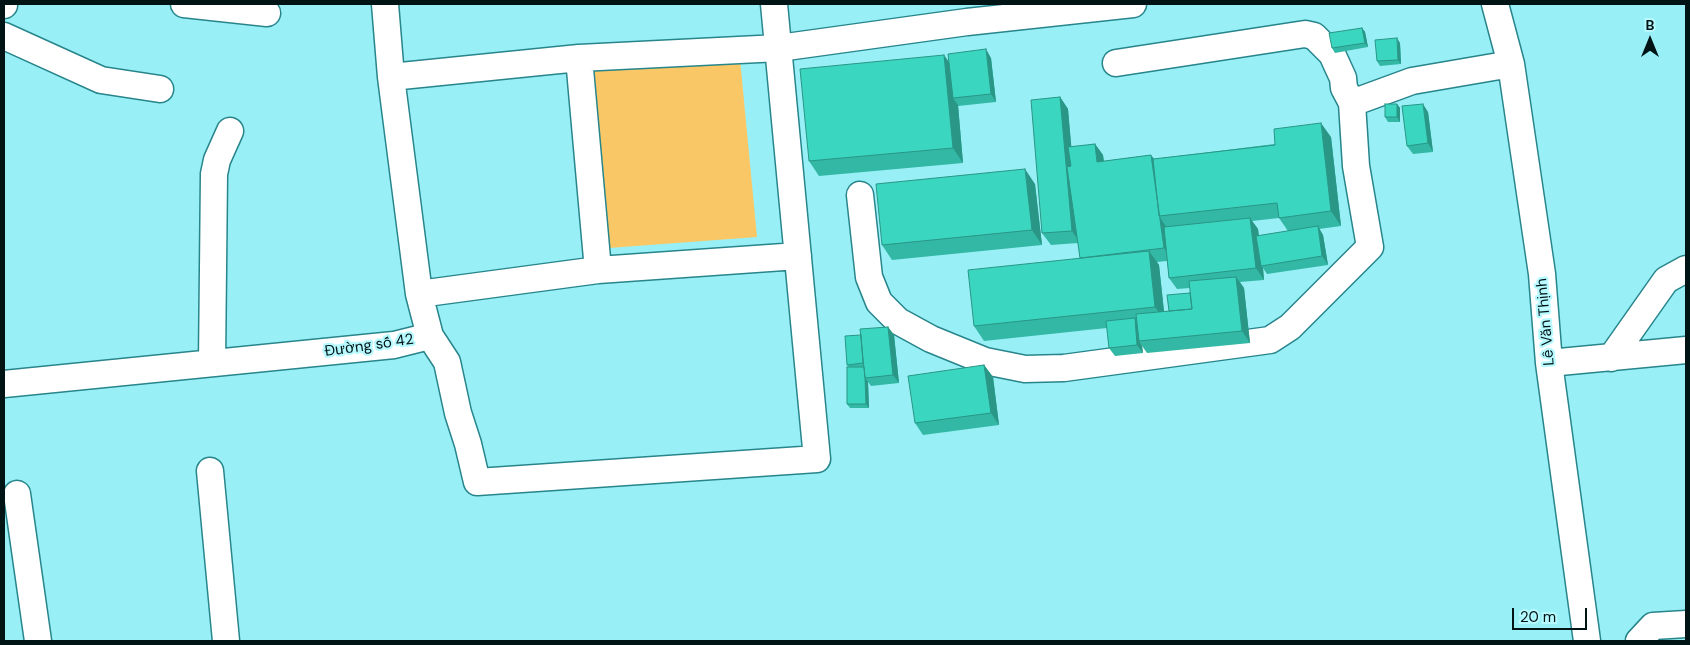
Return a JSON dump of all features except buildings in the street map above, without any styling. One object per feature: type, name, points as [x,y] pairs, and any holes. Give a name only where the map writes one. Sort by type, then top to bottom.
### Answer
[{"type":"street","points":[[184,4],[268,13]]},
{"type":"street","name":"Đường số 42","points":[[4,384],[394,345],[430,336],[419,294],[391,77],[385,4]]},
{"type":"street","points":[[430,336],[447,362],[458,413],[477,482],[817,459],[774,4]]},
{"type":"street","points":[[391,77],[579,58],[779,48],[966,13],[1121,4]]},
{"type":"street","name":"Lê Văn Thịnh","points":[[1495,4],[1511,64],[1542,274],[1549,363],[1587,641]]},
{"type":"street","points":[[860,195],[869,277],[879,302],[898,321],[931,339],[985,360],[1025,369],[1064,368],[1270,340],[1290,327],[1370,247],[1356,166],[1352,103],[1344,88],[1343,78],[1332,54],[1314,36],[1305,34],[1116,63]]},
{"type":"street","points":[[4,36],[102,80],[160,89]]},
{"type":"street","points":[[579,58],[598,270]]},
{"type":"street","points":[[1352,103],[1412,81],[1511,64]]},
{"type":"street","points":[[212,363],[214,174],[217,160],[230,131]]},
{"type":"street","points":[[419,294],[598,270],[798,256]]},
{"type":"street","points":[[1611,358],[1666,280],[1686,270]]},
{"type":"street","points":[[1549,363],[1686,350]]},
{"type":"street","points":[[210,471],[226,641]]},
{"type":"street","points":[[17,494],[38,641]]},
{"type":"street","points":[[1639,641],[1653,626],[1686,624]]},
{"type":"shaded area","points":[[740,59],[757,237],[609,248],[590,69]]}]
